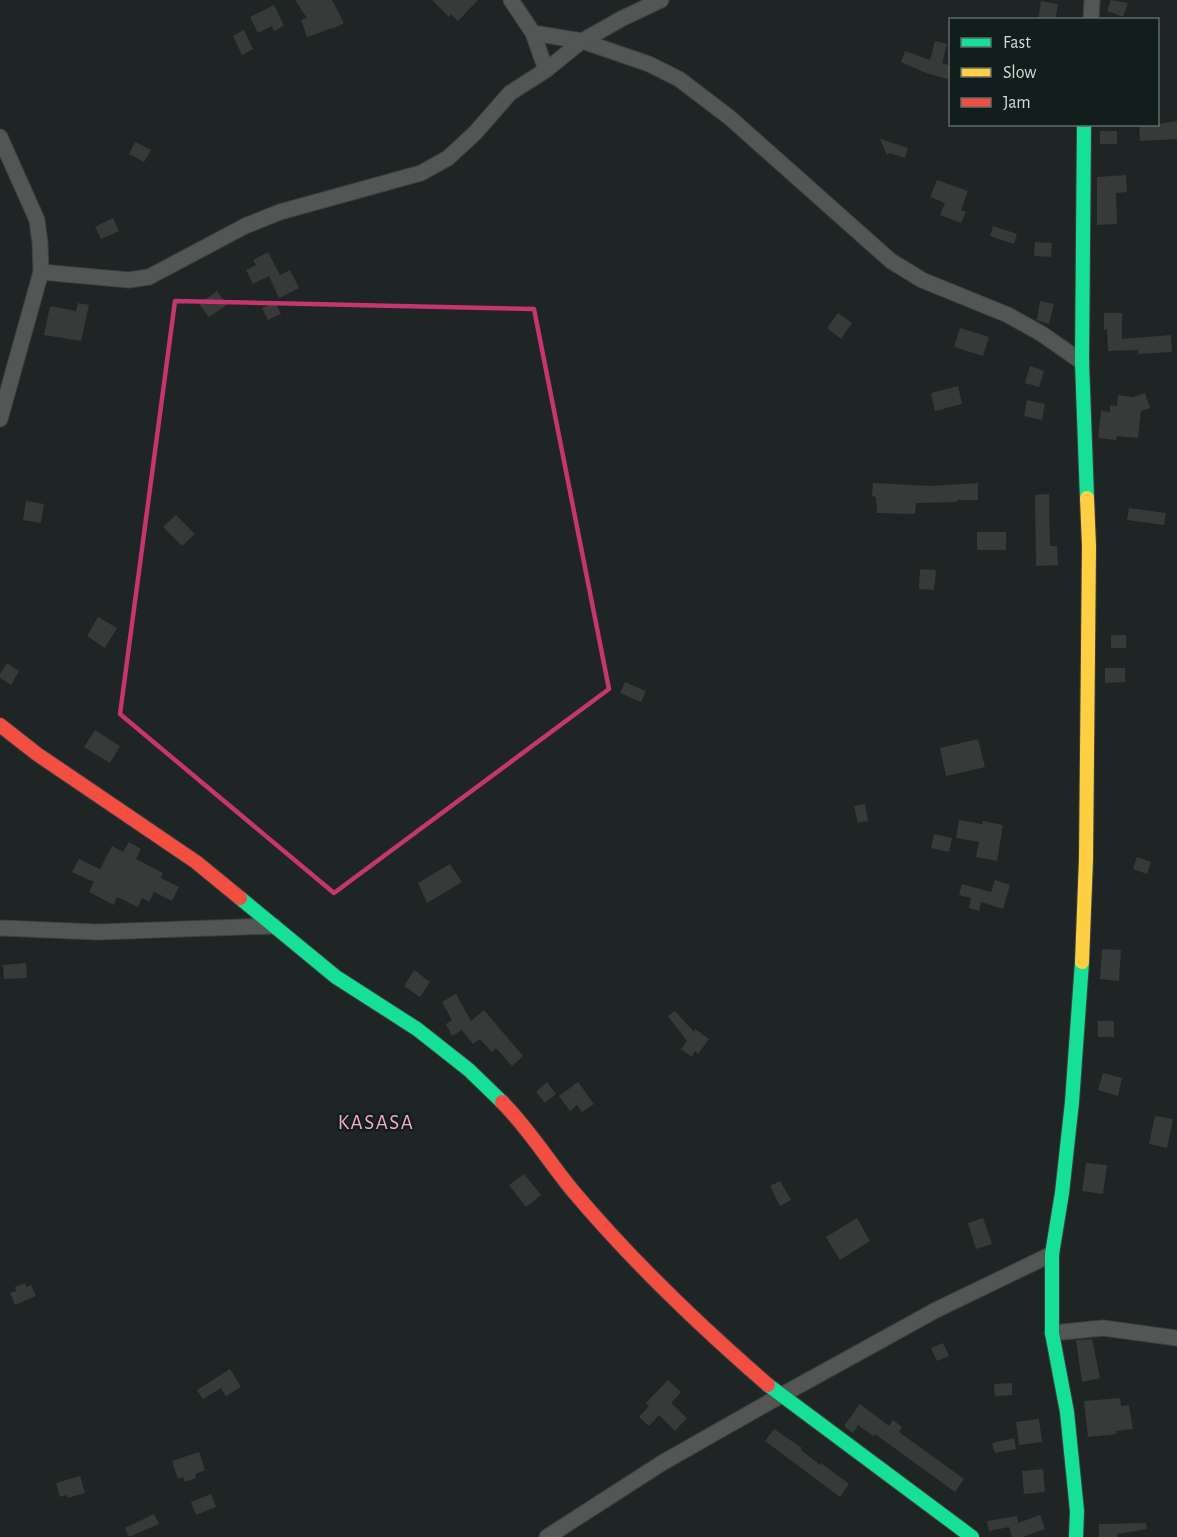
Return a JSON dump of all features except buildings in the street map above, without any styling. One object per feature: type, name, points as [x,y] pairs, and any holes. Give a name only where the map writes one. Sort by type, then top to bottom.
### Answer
[{"type":"street","points":[[512,0],[533,33],[546,70]]},
{"type":"street","points":[[41,272],[129,280],[149,277],[245,226],[280,212],[421,173],[448,158],[475,133],[510,93],[546,70],[582,41],[661,0]]},
{"type":"street","points":[[1091,18],[1092,0]]},
{"type":"street","points":[[533,33],[582,41],[649,64],[679,79],[729,117],[891,261],[922,280],[1008,315],[1042,334],[1082,362]]},
{"type":"street","points":[[1076,1537],[1077,1511],[1067,1412],[1053,1333],[1052,1254],[1062,1193],[1072,1102],[1082,962],[1086,859],[1089,546],[1082,362],[1084,126]]},
{"type":"street","points":[[0,137],[37,220],[41,272],[0,419]]},
{"type":"street","points":[[0,725],[38,754],[196,862],[336,977],[417,1029],[469,1070],[518,1118],[573,1191],[627,1250],[723,1346],[780,1396],[972,1537]]},
{"type":"street","points":[[0,928],[97,932],[274,926]]},
{"type":"street","points":[[547,1537],[662,1462],[936,1310],[1052,1254]]},
{"type":"street","points":[[1053,1333],[1103,1328],[1177,1338]]},
{"type":"highlighted area","points":[[175,301],[534,309],[609,689],[334,893],[120,714]]},
{"type":"traffic: fast","points":[[1084,126],[1082,362],[1087,498]]},
{"type":"traffic: fast","points":[[240,898],[336,977],[417,1029],[469,1070],[502,1102]]},
{"type":"traffic: fast","points":[[1076,1537],[1077,1511],[1067,1412],[1052,1333],[1052,1254],[1062,1193],[1072,1102],[1082,962]]},
{"type":"traffic: fast","points":[[768,1385],[972,1537]]},
{"type":"traffic: slow","points":[[1082,962],[1086,859],[1089,546],[1087,498]]},
{"type":"traffic: jam","points":[[0,725],[37,754],[196,862],[240,898]]},
{"type":"traffic: jam","points":[[502,1102],[573,1191],[618,1242],[717,1340],[768,1385]]},
{"type":"district","name":"KASASA","points":[[376,1122]]}]
